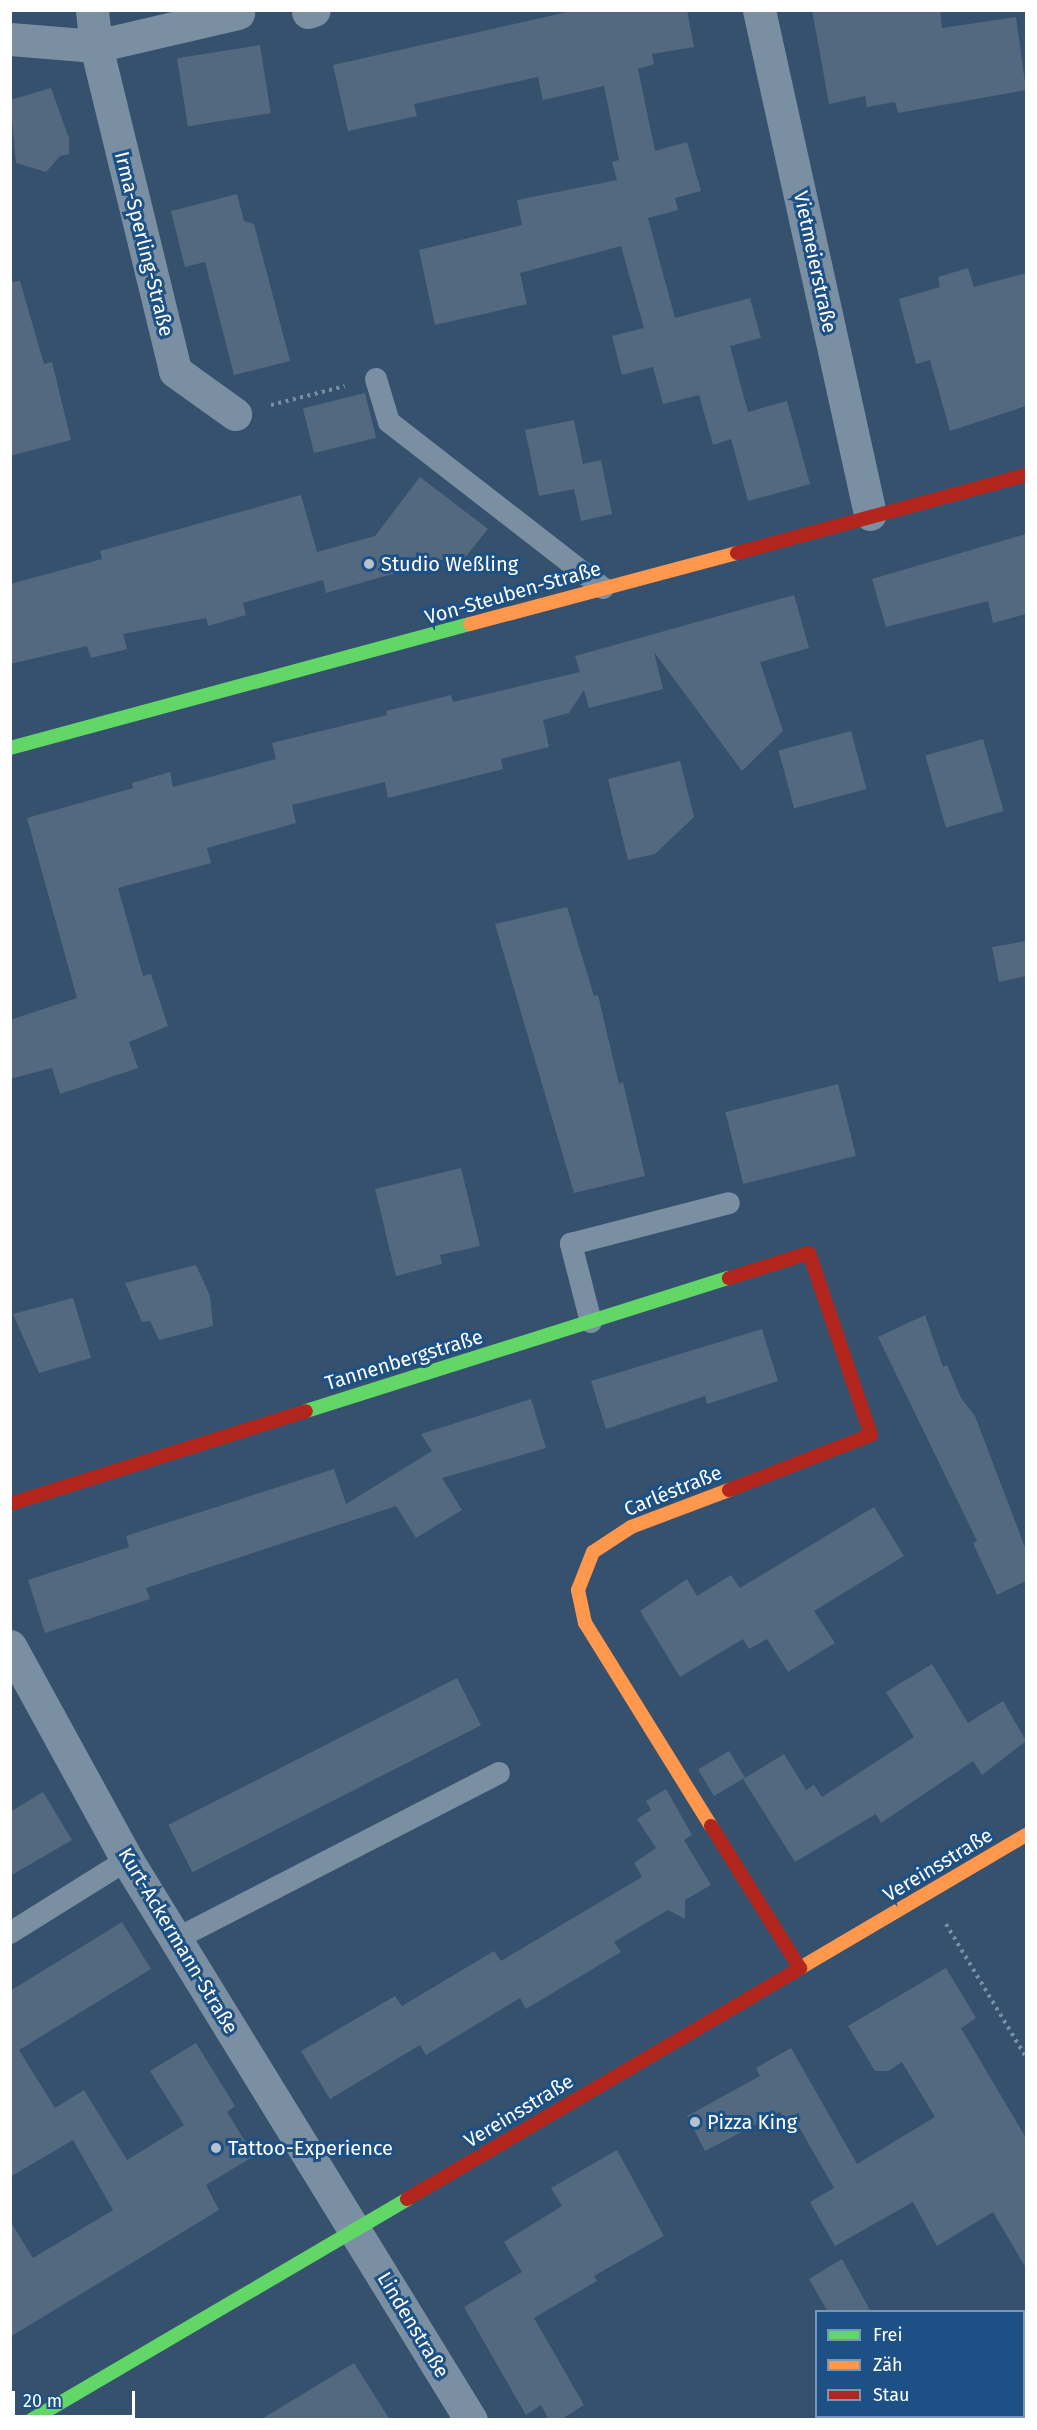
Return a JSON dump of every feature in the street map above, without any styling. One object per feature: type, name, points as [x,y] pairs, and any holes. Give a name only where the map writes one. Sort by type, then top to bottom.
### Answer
[{"type":"street","name":"Irma-Sperling-Straße","points":[[92,10],[96,46],[175,371],[235,414]]},
{"type":"street","name":"Vietmeierstraße","points":[[759,10],[870,514]]},
{"type":"street","points":[[10,39],[96,46],[238,13]]},
{"type":"street","name":"Von-Steuben-Straße","points":[[10,748],[870,514],[1026,475]]},
{"type":"street","name":"Tannenbergstraße","points":[[10,1504],[809,1253]]},
{"type":"street","name":"Carléstraße","points":[[799,1967],[585,1623],[578,1590],[593,1552],[631,1527],[871,1435],[809,1253]]},
{"type":"street","name":"Kurt-Ackermann-Straße","points":[[10,1646],[127,1860],[355,2230]]},
{"type":"street","name":"Vereinsstraße","points":[[31,2420],[1026,1835]]},
{"type":"street","name":"Lindenstraße","points":[[355,2230],[471,2420]]},
{"type":"lane","points":[[376,379],[389,422],[603,588]]},
{"type":"lane","points":[[591,1322],[571,1244],[729,1203]]},
{"type":"lane","points":[[176,1939],[499,1773]]},
{"type":"lane","points":[[10,1933],[127,1860]]},
{"type":"path","points":[[235,414],[376,379]]},
{"type":"path","points":[[928,1894],[1026,2057]]},
{"type":"building","points":[[576,10],[687,10],[694,47],[652,54],[654,64],[638,69],[655,151],[687,142],[701,191],[675,198],[678,210],[648,218],[675,318],[750,298],[761,338],[730,346],[748,412],[787,401],[810,484],[748,501],[731,439],[713,445],[699,395],[663,404],[653,367],[622,375],[612,336],[644,328],[621,246],[520,273],[527,304],[435,325],[419,250],[522,225],[517,200],[617,180],[612,162],[619,160],[604,86],[543,100],[538,77],[414,104],[417,116],[348,131],[333,65]]},
{"type":"building","points":[[812,10],[940,10],[942,28],[1016,17],[1026,90],[898,113],[895,102],[867,107],[865,96],[829,104]]},
{"type":"building","points":[[260,45],[271,113],[188,126],[177,58]]},
{"type":"building","points":[[51,88],[69,138],[69,154],[60,156],[46,172],[16,163],[10,100]]},
{"type":"building","points":[[237,194],[244,221],[254,224],[290,361],[234,375],[205,262],[185,267],[171,211]]},
{"type":"building","points":[[968,268],[974,287],[1026,273],[1026,406],[950,431],[930,360],[916,364],[899,299],[940,287],[938,277]]},
{"type":"building","points":[[20,281],[44,364],[52,362],[71,440],[10,456],[10,282]]},
{"type":"building","points":[[365,393],[376,438],[314,453],[303,408]]},
{"type":"building","points":[[574,420],[583,464],[601,460],[612,514],[581,521],[574,489],[539,496],[525,430]]},
{"type":"building","points":[[420,477],[488,529],[458,566],[448,558],[326,593],[323,580],[243,603],[246,615],[208,626],[206,618],[123,634],[127,649],[91,658],[87,646],[10,664],[10,584],[102,559],[100,551],[301,495],[317,552],[375,536]]},
{"type":"building","points":[[1026,534],[1026,614],[993,623],[988,601],[886,627],[872,579]]},
{"type":"building","points":[[794,595],[809,648],[760,662],[783,731],[742,771],[654,652],[663,689],[589,708],[584,690],[569,713],[543,720],[549,747],[501,759],[503,769],[388,798],[385,782],[292,805],[296,823],[207,848],[211,863],[118,888],[143,976],[151,974],[168,1026],[129,1042],[138,1068],[60,1094],[52,1068],[10,1079],[10,1020],[77,998],[27,818],[133,788],[132,783],[170,772],[173,787],[276,759],[272,743],[387,715],[386,711],[451,695],[453,702],[580,672],[575,656]]},
{"type":"building","points":[[851,731],[867,789],[794,808],[779,750]]},
{"type":"building","points":[[983,739],[1004,811],[946,828],[925,756]]},
{"type":"building","points":[[680,761],[694,817],[655,854],[628,860],[608,779]]},
{"type":"building","points":[[567,907],[594,996],[598,995],[619,1084],[623,1082],[645,1176],[574,1193],[495,924]]},
{"type":"building","points":[[1026,941],[1026,976],[999,982],[992,947]]},
{"type":"building","points":[[838,1084],[856,1156],[743,1184],[725,1112]]},
{"type":"building","points":[[461,1168],[480,1246],[440,1255],[442,1264],[396,1276],[375,1189]]},
{"type":"building","points":[[196,1265],[210,1296],[213,1326],[159,1340],[150,1321],[142,1322],[125,1283]]},
{"type":"building","points":[[73,1298],[91,1358],[39,1373],[13,1314]]},
{"type":"building","points":[[925,1315],[943,1367],[947,1365],[961,1398],[975,1416],[1026,1550],[1026,1581],[997,1595],[973,1543],[977,1541],[878,1337]]},
{"type":"building","points":[[762,1329],[778,1381],[707,1404],[705,1396],[606,1429],[591,1381]]},
{"type":"building","points":[[531,1399],[546,1448],[442,1478],[462,1510],[416,1538],[396,1506],[146,1588],[150,1599],[45,1633],[28,1580],[129,1547],[126,1536],[334,1469],[346,1504],[432,1451],[421,1434]]},
{"type":"building","points":[[874,1507],[904,1556],[814,1611],[835,1643],[788,1672],[767,1639],[749,1649],[743,1639],[680,1677],[640,1611],[687,1579],[697,1596],[731,1575],[740,1588]]},
{"type":"building","points":[[932,1664],[968,1723],[1003,1701],[1026,1741],[982,1775],[973,1761],[881,1823],[876,1814],[795,1862],[743,1779],[784,1754],[806,1790],[814,1785],[822,1797],[914,1737],[886,1692]]},
{"type":"building","points":[[457,1678],[481,1725],[192,1872],[168,1825]]},
{"type":"building","points":[[729,1751],[745,1778],[714,1796],[698,1770]]},
{"type":"building","points":[[666,1789],[692,1835],[684,1840],[711,1885],[685,1900],[685,1919],[668,1910],[614,1942],[621,1952],[526,2009],[520,1998],[426,2055],[420,2045],[330,2099],[301,2051],[395,1996],[402,2006],[494,1951],[501,1961],[642,1877],[634,1863],[656,1848],[637,1819],[651,1810],[646,1801]]},
{"type":"building","points":[[43,1792],[72,1840],[10,1876],[10,1812]]},
{"type":"building","points":[[122,1922],[151,1969],[19,2050],[55,2108],[84,2090],[127,2160],[184,2125],[150,2071],[196,2043],[235,2106],[227,2112],[254,2156],[206,2185],[219,2210],[10,2337],[10,2221],[33,2258],[113,2210],[73,2140],[10,2177],[10,1991]]},
{"type":"building","points":[[946,1968],[976,2018],[961,2028],[1026,2138],[1026,2268],[993,2212],[937,2246],[913,2202],[835,2246],[810,2202],[834,2188],[799,2127],[791,2132],[780,2112],[705,2151],[687,2116],[760,2076],[756,2068],[791,2048],[857,2164],[935,2117],[902,2062],[888,2071],[875,2071],[848,2026]]},
{"type":"building","points":[[617,2150],[664,2236],[594,2276],[597,2281],[534,2318],[584,2405],[560,2420],[549,2420],[541,2405],[526,2415],[464,2307],[522,2272],[504,2242],[562,2206],[551,2188]]},
{"type":"building","points":[[842,2259],[870,2310],[827,2310],[809,2279]]},
{"type":"building","points":[[354,2363],[390,2420],[260,2420]]},
{"type":"traffic: fast","points":[[10,748],[470,624]]},
{"type":"traffic: fast","points":[[306,1411],[729,1278]]},
{"type":"traffic: fast","points":[[31,2420],[407,2199]]},
{"type":"traffic: slow","points":[[470,624],[737,553]]},
{"type":"traffic: slow","points":[[711,1826],[585,1623],[578,1590],[593,1552],[631,1527],[729,1490]]},
{"type":"traffic: slow","points":[[800,1968],[1026,1835]]},
{"type":"traffic: jam","points":[[737,553],[1026,475]]},
{"type":"traffic: jam","points":[[729,1278],[809,1253],[871,1435],[729,1490]]},
{"type":"traffic: jam","points":[[10,1504],[306,1411]]},
{"type":"traffic: jam","points":[[711,1826],[799,1967]]},
{"type":"traffic: jam","points":[[407,2199],[800,1968]]},
{"type":"place","name":"Studio Weßling","points":[[369,564]]},
{"type":"place","name":"Pizza King","points":[[695,2122]]},
{"type":"place","name":"Tattoo-Experience","points":[[216,2148]]}]
